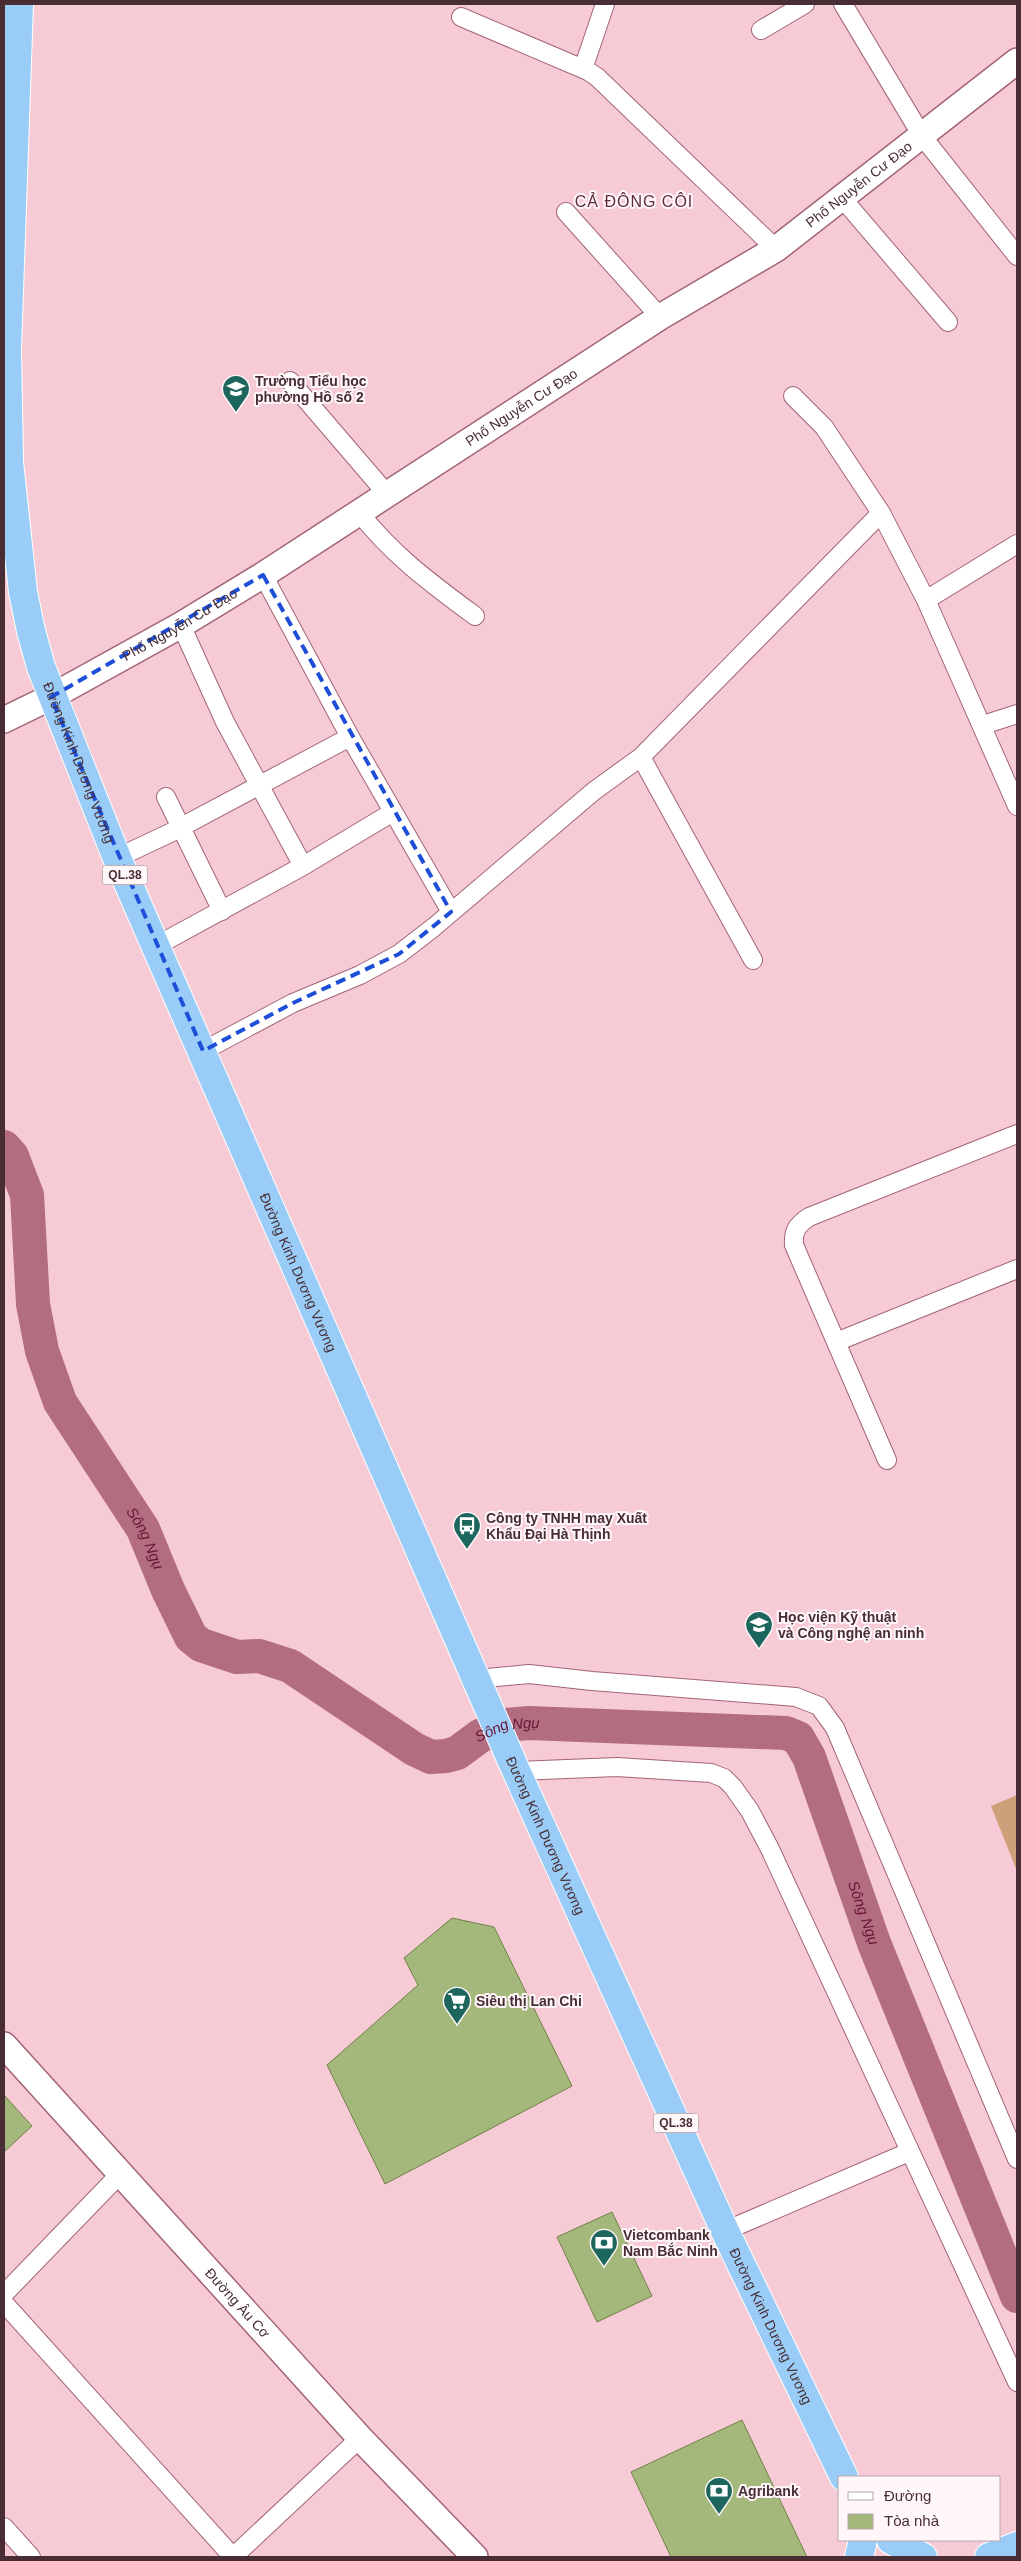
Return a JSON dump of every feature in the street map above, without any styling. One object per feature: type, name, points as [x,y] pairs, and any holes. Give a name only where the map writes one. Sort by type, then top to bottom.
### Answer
[{"type":"highway","name":"Đường Kinh Dương Vương","points":[[14,17],[7,350],[9,462],[23,592],[31,631],[51,697],[117,858],[516,1768],[725,2231],[844,2476]]},
{"type":"highway","points":[[859,2557],[863,2541]]},
{"type":"highway","points":[[874,2541],[882,2557]]},
{"type":"highway","points":[[893,2541],[923,2557]]},
{"type":"highway","points":[[989,2557],[1017,2546]]},
{"type":"street","points":[[583,68],[605,4]]},
{"type":"street","points":[[762,30],[805,4]]},
{"type":"street","points":[[843,4],[922,136],[1017,256]]},
{"type":"street","points":[[461,17],[583,68],[597,76],[776,249]]},
{"type":"street","name":"Phố Nguyễn Cư Đạo","points":[[4,720],[51,697],[181,624],[263,575],[386,493],[660,317],[776,249],[1017,61]]},
{"type":"street","points":[[842,198],[948,322]]},
{"type":"street","points":[[566,212],[660,317]]},
{"type":"street","points":[[290,381],[386,493]]},
{"type":"street","points":[[793,396],[824,427],[881,513],[926,600],[983,725],[1017,806]]},
{"type":"street","points":[[359,512],[379,539],[417,572],[475,616]]},
{"type":"street","points":[[203,1051],[293,1003],[360,975],[399,954],[594,791],[640,757],[881,513]]},
{"type":"street","points":[[926,600],[1017,544]]},
{"type":"street","points":[[263,575],[350,737],[451,912]]},
{"type":"street","points":[[181,624],[225,722],[303,866]]},
{"type":"street","points":[[983,725],[1017,714]]},
{"type":"street","points":[[117,858],[181,828],[350,737]]},
{"type":"street","points":[[640,757],[753,960]]},
{"type":"street","points":[[166,797],[222,911]]},
{"type":"street","points":[[156,946],[303,866],[393,812]]},
{"type":"street","points":[[887,1460],[794,1245],[793,1232],[800,1223],[1017,1134]]},
{"type":"street","points":[[836,1342],[1017,1269]]},
{"type":"street","points":[[480,1685],[530,1674],[592,1681],[796,1697],[819,1706],[835,1728],[1017,2159]]},
{"type":"street","points":[[516,1768],[617,1767],[711,1774],[724,1778],[734,1787],[750,1811],[770,1849],[1017,2382]]},
{"type":"street","name":"Đường Âu Cơ","points":[[4,2045],[360,2438],[475,2557]]},
{"type":"street","points":[[725,2231],[909,2152]]},
{"type":"street","points":[[4,2294],[120,2174]]},
{"type":"street","points":[[4,2303],[233,2557],[360,2438]]},
{"type":"street","points":[[4,2527],[31,2557]]},
{"type":"highlighted area","points":[[263,575],[451,912],[399,954],[293,1003],[203,1051],[51,697]]},
{"type":"shaded area","points":[[1017,1795],[1017,1871],[991,1806]]},
{"type":"building","name":"Siêu thị Lan Chi","points":[[452,1918],[494,1927],[572,2086],[385,2184],[327,2065],[418,1985],[404,1958]]},
{"type":"building","points":[[4,2095],[32,2126],[4,2152]]},
{"type":"building","name":"Vietcombank Nam Bắc Ninh","points":[[612,2212],[652,2296],[597,2322],[557,2237]]},
{"type":"building","name":"Agribank","points":[[742,2420],[807,2557],[671,2557],[631,2472]]},
{"type":"waterway","name":"Sông Ngụ","points":[[4,1147],[12,1156],[27,1195],[33,1304],[42,1351],[60,1402],[143,1529],[168,1590],[191,1637],[201,1645],[237,1657],[259,1656],[290,1666],[414,1749],[431,1757],[457,1753],[480,1736],[504,1725],[529,1723],[786,1733],[798,1738],[809,1757],[874,1943],[1017,2296]]},
{"type":"place","name":"Trường Tiểu học phường Hồ số 2","points":[[236,413]]},
{"type":"place","name":"Công ty TNHH may Xuất Khẩu Đại Hà Thịnh","points":[[467,1550]]},
{"type":"place","name":"Học viện Kỹ thuật và Công nghệ an ninh","points":[[759,1649]]},
{"type":"place","name":"Siêu thị Lan Chi","points":[[457,2025]]},
{"type":"place","name":"Vietcombank Nam Bắc Ninh","points":[[604,2267]]},
{"type":"place","name":"Agribank","points":[[719,2515]]},
{"type":"district","name":"CẢ ĐÔNG CÔI","points":[[634,201]]}]
